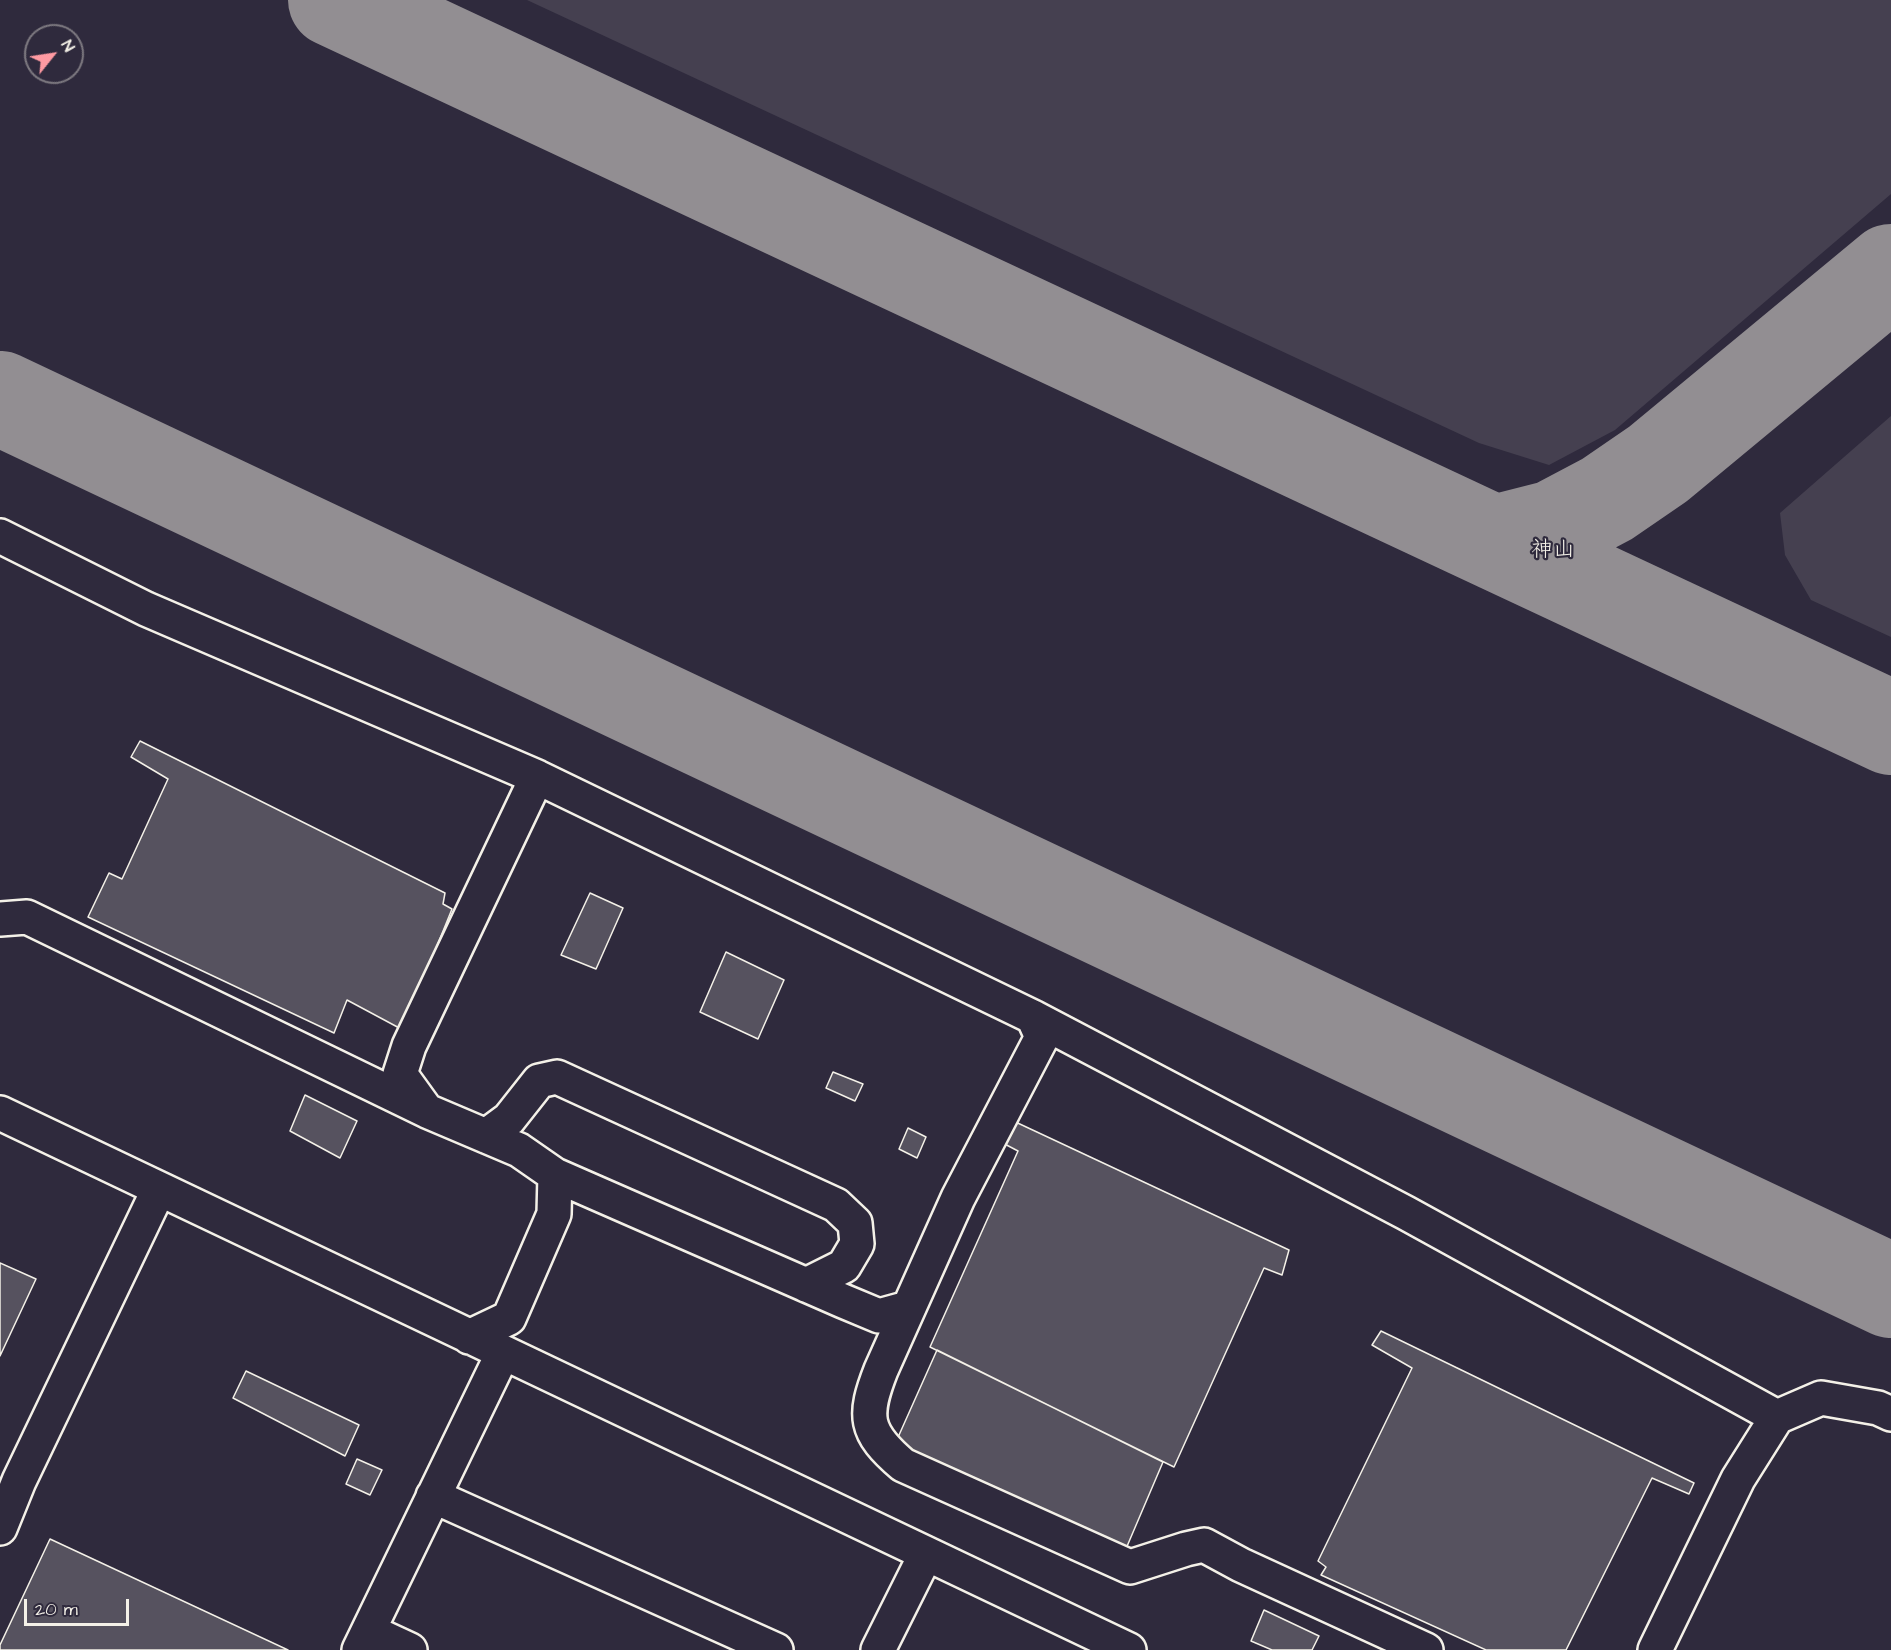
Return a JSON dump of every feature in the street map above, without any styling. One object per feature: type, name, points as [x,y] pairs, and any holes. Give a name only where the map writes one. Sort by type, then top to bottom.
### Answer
[{"type":"lane","points":[[0,536],[146,609],[537,777],[1033,1017],[1406,1213],[1777,1417]]},
{"type":"lane","points":[[427,1112],[400,1074],[406,1056],[537,777]]},
{"type":"lane","points":[[0,919],[27,917],[427,1112],[498,1128],[519,1150],[555,1175],[843,1301],[894,1312]]},
{"type":"lane","points":[[1033,1017],[1042,1036],[958,1198],[894,1312],[880,1370],[870,1398],[870,1425],[884,1449],[903,1465],[1130,1567],[1204,1545],[1252,1570],[1426,1650]]},
{"type":"lane","points":[[498,1128],[539,1081],[557,1077],[836,1205],[855,1223],[857,1244],[844,1266],[843,1301]]},
{"type":"lane","points":[[0,1113],[1129,1650]]},
{"type":"lane","points":[[410,1650],[364,1640],[433,1496],[510,1356],[509,1318],[554,1214],[555,1175]]},
{"type":"lane","points":[[0,1528],[19,1481],[159,1189]]},
{"type":"lane","points":[[554,1214],[602,1194]]},
{"type":"lane","points":[[806,1285],[844,1266]]},
{"type":"lane","points":[[469,1337],[509,1318]]},
{"type":"lane","points":[[1655,1650],[1738,1479],[1777,1417],[1821,1398],[1878,1408],[1891,1414]]},
{"type":"lane","points":[[433,1496],[776,1650]]},
{"type":"lane","points":[[878,1650],[926,1554]]},
{"type":"shaded area","points":[[527,0],[1891,0],[1891,194],[1615,430],[1549,465],[1479,443]]},
{"type":"shaded area","points":[[1891,416],[1891,637],[1811,600],[1785,555],[1780,513]]},
{"type":"building","points":[[140,741],[445,893],[443,904],[452,909],[403,1030],[347,1000],[334,1033],[88,917],[109,873],[122,879],[168,779],[131,757]]},
{"type":"building","points":[[590,893],[623,908],[596,969],[561,955]]},
{"type":"building","points":[[726,952],[784,980],[758,1039],[700,1012]]},
{"type":"building","points":[[833,1072],[863,1084],[855,1101],[826,1088]]},
{"type":"building","points":[[305,1095],[357,1121],[340,1158],[290,1131]]},
{"type":"building","points":[[1007,1118],[1289,1250],[1282,1275],[1264,1268],[1174,1467],[930,1347],[1018,1151],[997,1140]]},
{"type":"building","points":[[908,1128],[926,1137],[917,1158],[899,1149]]},
{"type":"building","points":[[0,1263],[36,1279],[0,1356]]},
{"type":"building","points":[[1381,1331],[1694,1483],[1689,1494],[1652,1478],[1566,1650],[1486,1650],[1321,1575],[1326,1567],[1318,1561],[1412,1368],[1372,1345]]},
{"type":"building","points":[[937,1350],[1163,1462],[1125,1551],[895,1444]]},
{"type":"building","points":[[246,1371],[359,1425],[345,1456],[233,1398]]},
{"type":"building","points":[[357,1459],[382,1470],[370,1495],[346,1484]]},
{"type":"building","points":[[50,1539],[288,1650],[0,1650],[0,1645]]},
{"type":"building","points":[[1264,1610],[1319,1636],[1312,1650],[1272,1650],[1251,1641]]},
{"type":"taxiway","points":[[335,0],[1891,728]]},
{"type":"taxiway","points":[[1495,542],[1554,527],[1607,499],[1658,464],[1891,271]]},
{"type":"taxiway","points":[[0,398],[1891,1291]]},
{"type":"district","name":"神山","points":[[1553,551]]}]
